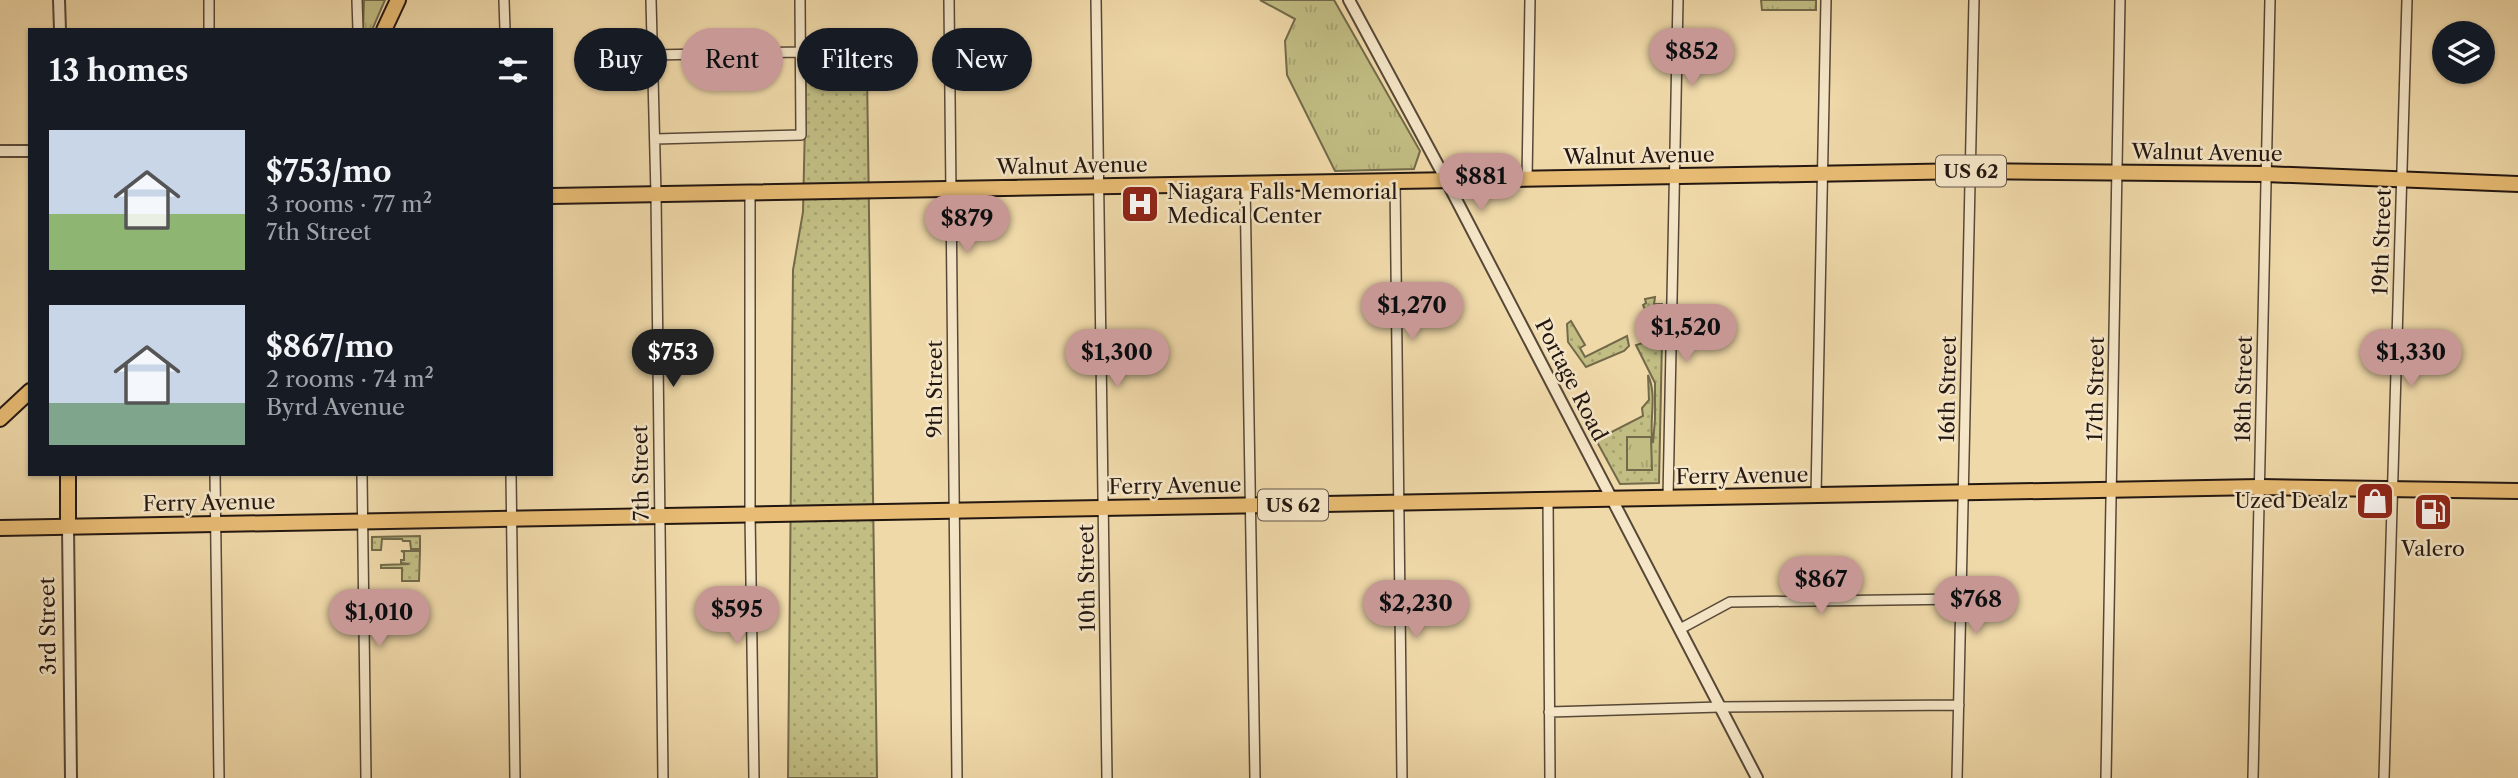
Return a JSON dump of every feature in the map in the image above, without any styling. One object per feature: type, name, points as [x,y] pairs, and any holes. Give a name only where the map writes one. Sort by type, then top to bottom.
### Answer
[{"type":"main road","points":[[384,28],[398,0]]},
{"type":"main road","name":"Walnut Avenue","points":[[553,195],[1970,171],[2266,174],[2518,184]]},
{"type":"main road","points":[[0,419],[28,393]]},
{"type":"main road","name":"3rd Street","points":[[68,476],[68,527]]},
{"type":"main road","name":"Ferry Avenue","points":[[0,528],[2260,487],[2518,491]]},
{"type":"street","points":[[59,0],[60,28]]},
{"type":"street","points":[[209,0],[209,28]]},
{"type":"street","points":[[357,0],[358,28]]},
{"type":"street","points":[[504,0],[505,28]]},
{"type":"street","name":"7th Street","points":[[651,0],[652,28]]},
{"type":"street","points":[[800,0],[800,28]]},
{"type":"street","name":"9th Street","points":[[949,0],[957,778]]},
{"type":"street","name":"10th Street","points":[[1096,0],[1107,778]]},
{"type":"street","name":"Portage Road","points":[[1349,0],[1446,180],[1757,778]]},
{"type":"street","points":[[1527,179],[1530,0]]},
{"type":"street","points":[[1668,498],[1678,0]]},
{"type":"street","points":[[1816,495],[1826,0]]},
{"type":"street","name":"16th Street","points":[[1957,778],[1974,0]]},
{"type":"street","name":"17th Street","points":[[2106,778],[2120,0]]},
{"type":"street","name":"18th Street","points":[[2253,778],[2270,0]]},
{"type":"street","name":"19th Street","points":[[2384,778],[2407,0]]},
{"type":"street","points":[[667,55],[797,52]]},
{"type":"street","name":"7th Street","points":[[654,91],[663,778]]},
{"type":"street","points":[[655,139],[801,135],[800,91]]},
{"type":"street","points":[[0,151],[28,151]]},
{"type":"street","points":[[1395,181],[1402,778]]},
{"type":"street","points":[[1245,184],[1255,778]]},
{"type":"street","points":[[750,192],[750,514],[754,778]]},
{"type":"street","points":[[215,476],[219,778]]},
{"type":"street","points":[[362,476],[366,778]]},
{"type":"street","points":[[511,476],[516,778]]},
{"type":"street","points":[[1548,500],[1550,778]]},
{"type":"street","name":"3rd Street","points":[[68,527],[71,778]]},
{"type":"street","points":[[1680,629],[1730,602],[1962,599]]},
{"type":"street","points":[[1549,712],[1959,705]]},
{"type":"green space","points":[[364,0],[385,0],[373,28],[363,28]]},
{"type":"green space","points":[[1260,0],[1334,0],[1420,151],[1414,169],[1335,171],[1287,75],[1285,41],[1295,19]]},
{"type":"green space","points":[[1761,0],[1816,0],[1816,10],[1762,10]]},
{"type":"green space","points":[[806,91],[867,91],[877,778],[788,778],[793,270],[803,212]]},
{"type":"green space","points":[[1655,297],[1654,304],[1662,304],[1662,336],[1651,336],[1646,326],[1651,322],[1643,305],[1646,303],[1645,299]]},
{"type":"green space","points":[[1571,321],[1585,345],[1580,348],[1585,357],[1627,336],[1629,346],[1624,351],[1586,367],[1568,342],[1567,324]]},
{"type":"green space","points":[[1653,340],[1662,341],[1659,483],[1620,484],[1596,440],[1643,416],[1642,408],[1649,400],[1648,375],[1653,401],[1653,443],[1655,383],[1636,345]]},
{"type":"green space","points":[[1627,437],[1651,437],[1652,470],[1627,470]]},
{"type":"green space","points":[[420,536],[420,549],[411,549],[410,541],[382,539],[381,550],[372,550],[372,537]]},
{"type":"green space","points":[[401,551],[420,551],[419,581],[402,581],[402,568],[381,568],[381,565],[409,564],[401,563],[401,560],[404,560],[404,552]]},
{"type":"place","name":"Niagara Falls Memorial Medical Center","points":[[1140,204]]},
{"type":"place","name":"Uzed Dealz","points":[[2375,501]]},
{"type":"place","name":"Valero","points":[[2433,512]]}]
